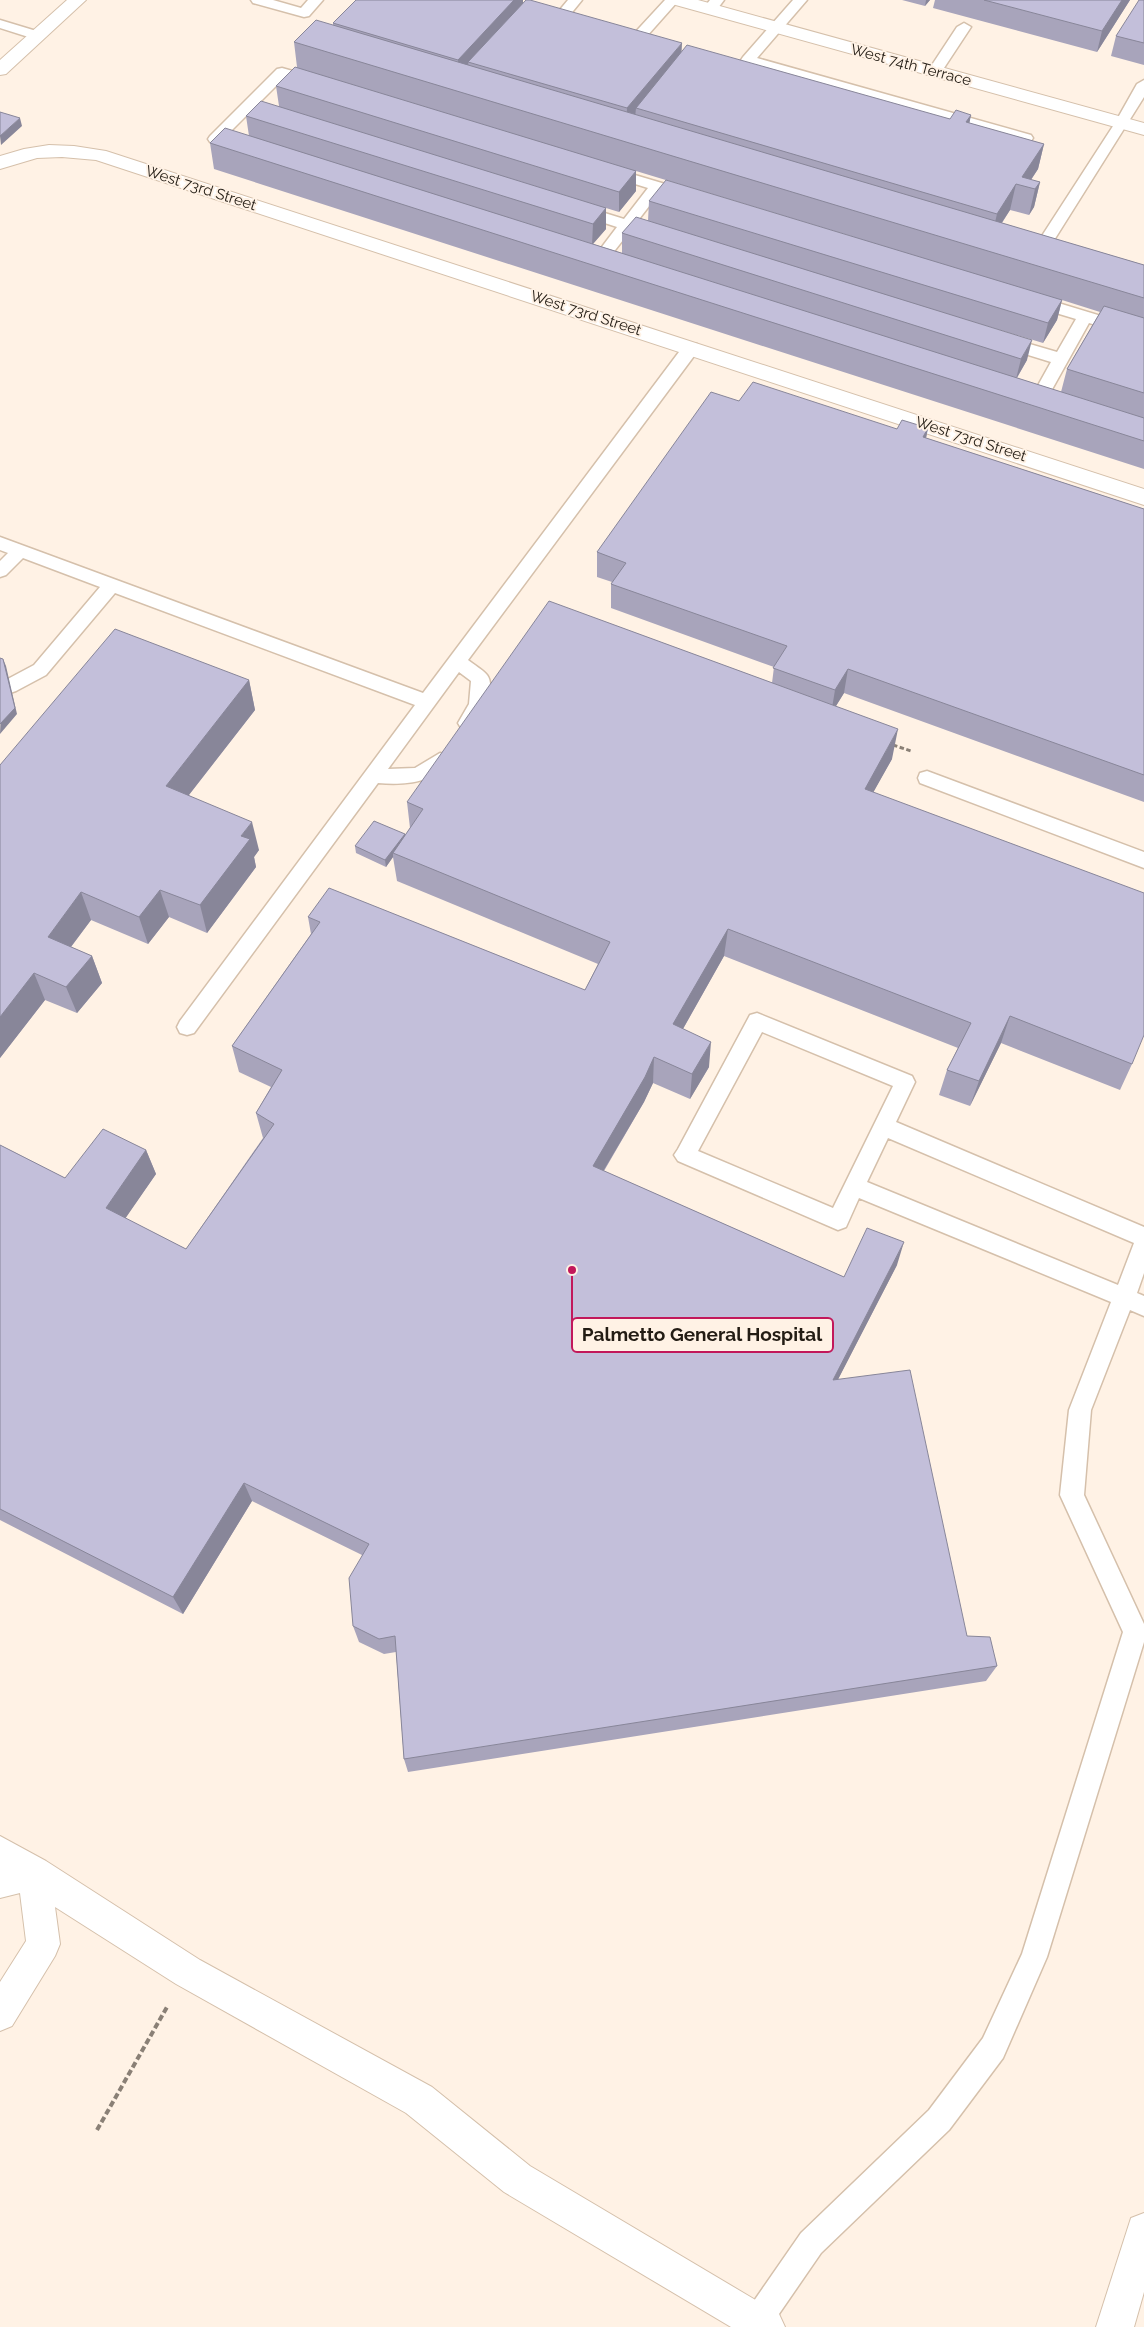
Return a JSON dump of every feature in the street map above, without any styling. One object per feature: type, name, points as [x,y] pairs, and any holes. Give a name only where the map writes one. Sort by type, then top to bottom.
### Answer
[{"type":"street","points":[[0,70],[77,0]]},
{"type":"street","name":"West 74th Terrace","points":[[678,0],[713,4],[777,28],[1144,129]]},
{"type":"street","name":"West 73rd Street","points":[[0,163],[24,154],[60,150],[100,154],[1144,497]]},
{"type":"street","points":[[0,1853],[188,1972],[420,2100],[517,2179],[762,2324]]},
{"type":"street","points":[[0,1881],[34,1873]]},
{"type":"street","points":[[0,2014],[43,1944],[34,1873]]},
{"type":"street","points":[[1115,2327],[1144,2231]]},
{"type":"lane","points":[[258,0],[304,13],[316,0]]},
{"type":"lane","points":[[560,18],[575,0]]},
{"type":"lane","points":[[634,42],[672,0]]},
{"type":"lane","points":[[800,0],[748,60],[1026,138]]},
{"type":"lane","points":[[0,24],[38,36]]},
{"type":"lane","points":[[935,71],[964,27]]},
{"type":"lane","points":[[243,148],[215,139],[282,72],[329,86]]},
{"type":"lane","points":[[1046,242],[1122,123],[1144,84]]},
{"type":"lane","points":[[246,108],[265,114]]},
{"type":"lane","points":[[591,166],[704,200]]},
{"type":"lane","points":[[618,266],[595,259],[626,225],[656,186]]},
{"type":"lane","points":[[560,205],[674,240]]},
{"type":"lane","points":[[1019,296],[1144,334]]},
{"type":"lane","points":[[1039,398],[1085,316]]},
{"type":"lane","points":[[986,336],[1061,359]]},
{"type":"lane","points":[[187,1027],[372,775],[510,593],[691,348]]},
{"type":"lane","points":[[1020,393],[1056,404]]},
{"type":"lane","points":[[0,543],[427,702]]},
{"type":"lane","points":[[0,571],[20,551]]},
{"type":"lane","points":[[10,686],[40,670],[112,585]]},
{"type":"lane","points":[[457,661],[480,680],[478,705],[467,723]]},
{"type":"lane","points":[[372,775],[399,778],[431,770],[440,760]]},
{"type":"lane","points":[[927,778],[1144,860]]},
{"type":"lane","points":[[757,1022],[906,1082],[854,1186],[838,1220],[685,1155],[757,1022]]},
{"type":"lane","points":[[883,1126],[1144,1236]]},
{"type":"lane","points":[[854,1186],[1134,1302]]},
{"type":"lane","points":[[1135,1632],[1072,1495],[1080,1410],[1134,1302],[1144,1245]]},
{"type":"lane","points":[[762,2324],[811,2243],[939,2120],[993,2048],[1034,1957],[1135,1632],[1144,1609]]},
{"type":"path","points":[[891,744],[918,754],[927,778]]},
{"type":"path","points":[[97,2130],[188,1972]]},
{"type":"building","points":[[356,0],[514,0],[458,60],[333,23]]},
{"type":"building","points":[[526,0],[682,43],[627,108],[468,62]]},
{"type":"building","points":[[984,0],[1122,0],[1102,31]]},
{"type":"building","points":[[1139,0],[1144,0],[1144,43],[1116,36]]},
{"type":"building","points":[[316,20],[1144,265],[1144,298],[294,42]]},
{"type":"building","points":[[687,45],[950,119],[956,110],[971,115],[966,122],[1044,144],[1022,177],[1040,182],[1035,189],[1016,184],[997,214],[636,108]]},
{"type":"building","points":[[295,67],[636,171],[619,192],[276,86]]},
{"type":"building","points":[[261,101],[606,208],[593,224],[246,116]]},
{"type":"building","points":[[0,112],[20,118],[0,136]]},
{"type":"building","points":[[225,128],[1144,418],[1144,441],[210,143]]},
{"type":"building","points":[[666,180],[1062,300],[1048,323],[649,201]]},
{"type":"building","points":[[636,217],[1032,340],[1021,359],[622,233]]},
{"type":"building","points":[[1104,306],[1144,318],[1144,393],[1067,369]]},
{"type":"building","points":[[753,382],[897,429],[902,420],[928,428],[923,437],[1144,509],[1144,775],[848,669],[835,690],[773,668],[787,646],[611,584],[626,563],[597,552],[711,392],[739,401]]},
{"type":"building","points":[[549,601],[898,729],[865,789],[1144,893],[1144,1035],[1132,1064],[1010,1016],[979,1081],[947,1070],[971,1023],[728,929],[673,1024],[711,1042],[692,1074],[654,1057],[645,1077],[593,1166],[844,1277],[867,1228],[904,1242],[833,1380],[910,1370],[967,1636],[990,1637],[997,1666],[404,1759],[395,1636],[379,1639],[353,1626],[349,1578],[369,1544],[244,1483],[173,1597],[0,1509],[0,1145],[65,1178],[103,1129],[146,1150],[106,1208],[186,1249],[274,1124],[256,1113],[282,1070],[232,1046],[320,922],[308,917],[329,888],[585,990],[610,942],[393,853],[423,809],[407,802]]},
{"type":"building","points":[[115,629],[249,680],[166,786],[252,822],[241,836],[250,839],[200,905],[160,890],[139,917],[81,892],[48,937],[92,956],[66,987],[34,973],[0,1017],[0,765]]},
{"type":"building","points":[[0,658],[3,659],[15,708],[0,724]]},
{"type":"building","points":[[374,821],[405,834],[385,860],[355,846]]},
{"type":"place","name":"Palmetto General Hospital","points":[[572,1270]]}]
